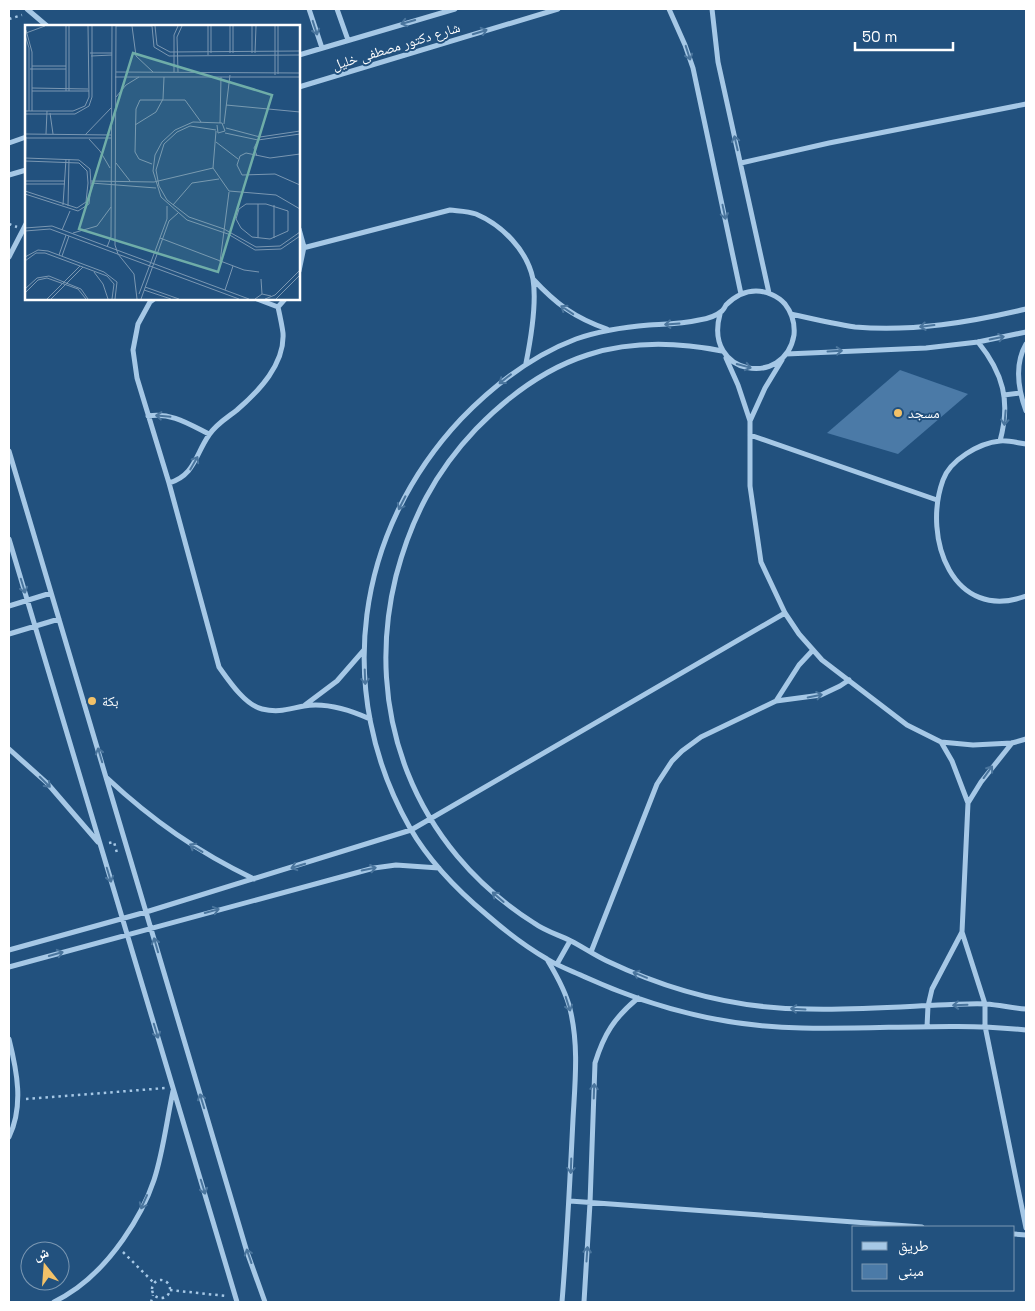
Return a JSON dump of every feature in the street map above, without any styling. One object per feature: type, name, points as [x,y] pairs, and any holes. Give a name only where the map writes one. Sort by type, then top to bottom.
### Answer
[{"type":"street","points":[[309,9],[322,48]]},
{"type":"street","points":[[337,9],[348,40]]},
{"type":"street","name":"شارع دكتور مصطفى خليل","points":[[300,55],[455,9]]},
{"type":"street","name":"شارع دكتور مصطفى خليل","points":[[300,86],[558,9]]},
{"type":"street","points":[[669,9],[693,68],[741,294]]},
{"type":"street","points":[[712,9],[718,62],[769,293]]},
{"type":"street","points":[[28,11],[46,25]]},
{"type":"street","points":[[741,163],[829,143],[1026,104]]},
{"type":"street","points":[[9,143],[25,138]]},
{"type":"street","points":[[9,175],[25,170]]},
{"type":"street","points":[[301,248],[450,210],[475,214],[498,226],[513,240],[525,258],[533,278],[548,296],[586,322],[608,330]]},
{"type":"street","points":[[9,256],[25,226]]},
{"type":"street","points":[[526,363],[532,321],[533,278]]},
{"type":"street","points":[[750,421],[765,388],[793,342],[795,328],[792,314],[782,302],[769,293],[755,291],[741,294],[728,302],[720,314],[716,326],[717,339],[738,385],[750,421],[750,486],[761,562],[785,613],[822,660],[907,725],[941,742],[973,744],[1012,743],[1026,739]]},
{"type":"street","points":[[153,300],[138,324],[133,350],[137,378],[219,668],[236,692],[260,709],[283,712],[304,706],[321,705],[355,712],[370,720]]},
{"type":"street","points":[[259,300],[278,307]]},
{"type":"street","points":[[168,483],[177,480],[190,470],[209,434],[246,402],[271,373],[280,356],[283,335],[278,307],[283,300]]},
{"type":"street","points":[[792,314],[823,322],[856,327],[888,328],[921,327],[984,319],[1026,309]]},
{"type":"street","points":[[720,314],[697,321],[608,330],[552,349],[526,363],[503,380],[474,406],[447,434],[424,465],[401,503],[383,543],[371,586],[366,624],[364,650],[370,720],[381,760],[393,793],[411,830],[439,868],[458,890],[494,921],[548,960],[638,998],[682,1012],[717,1020],[769,1027],[806,1029],[985,1026],[1026,1030]]},
{"type":"street","points":[[1026,332],[978,342],[926,348],[785,356],[772,365],[760,369],[747,368],[734,363],[723,352],[670,343],[617,347],[565,363],[540,376],[518,391],[489,416],[462,444],[438,475],[418,512],[402,552],[387,623],[386,654],[390,712],[399,749],[412,784],[430,820],[472,874],[504,902],[537,925],[644,977],[722,1001],[808,1010],[985,1004],[1026,1010]]},
{"type":"street","points":[[978,342],[996,370],[1004,395],[1005,418],[1000,441]]},
{"type":"street","points":[[1026,344],[1018,371],[1020,393],[1026,411]]},
{"type":"street","points":[[1004,395],[1020,393]]},
{"type":"street","points":[[148,416],[171,416],[209,434]]},
{"type":"street","points":[[750,435],[938,500]]},
{"type":"street","points":[[1026,444],[1000,441],[977,446],[957,460],[943,478],[936,522],[939,545],[946,566],[957,583],[974,596],[993,602],[1014,601],[1026,596]]},
{"type":"street","points":[[9,451],[247,1252],[265,1302]]},
{"type":"street","points":[[9,539],[236,1300]]},
{"type":"street","points":[[9,606],[51,593]]},
{"type":"street","points":[[9,950],[146,912],[411,830],[785,613]]},
{"type":"street","points":[[9,634],[59,619]]},
{"type":"street","points":[[304,706],[337,681],[364,650]]},
{"type":"street","points":[[776,701],[799,665],[813,650]]},
{"type":"street","points":[[591,952],[657,784],[664,772],[682,751],[701,737],[776,701],[822,695],[848,680]]},
{"type":"street","points":[[941,742],[952,762],[968,803],[962,932],[985,1004],[985,1026],[1026,1228]]},
{"type":"street","points":[[968,803],[980,782],[1012,743]]},
{"type":"street","points":[[9,749],[47,783],[101,845]]},
{"type":"street","points":[[107,778],[133,802],[176,835],[222,863],[254,879]]},
{"type":"street","points":[[9,967],[374,868],[403,866],[439,868]]},
{"type":"street","points":[[927,1027],[928,1006],[932,989],[962,932]]},
{"type":"street","points":[[557,964],[570,941]]},
{"type":"street","points":[[548,960],[561,983],[570,1008],[575,1033],[576,1060],[570,1201],[562,1302]]},
{"type":"street","points":[[584,1302],[595,1063],[601,1044],[610,1026],[622,1011],[638,998]]},
{"type":"street","points":[[9,1039],[16,1072],[18,1100],[9,1137]]},
{"type":"street","points":[[54,1302],[78,1287],[118,1247],[136,1220],[154,1180],[173,1088]]},
{"type":"street","points":[[570,1201],[909,1226]]},
{"type":"path","points":[[9,19],[28,11]]},
{"type":"path","points":[[101,845],[114,842],[117,853],[128,850]]},
{"type":"path","points":[[18,1100],[173,1088]]},
{"type":"path","points":[[118,1247],[154,1283]]},
{"type":"path","points":[[151,1302],[154,1283],[161,1280],[164,1281],[170,1290]]},
{"type":"path","points":[[170,1290],[236,1300]]},
{"type":"path","points":[[153,1295],[159,1298],[165,1297],[170,1290]]},
{"type":"building","name":"مسجد","points":[[900,370],[968,394],[898,454],[827,433]]},
{"type":"place","name":"مسجد","points":[[898,413]]},
{"type":"place","name":"بكة","points":[[92,701]]}]
